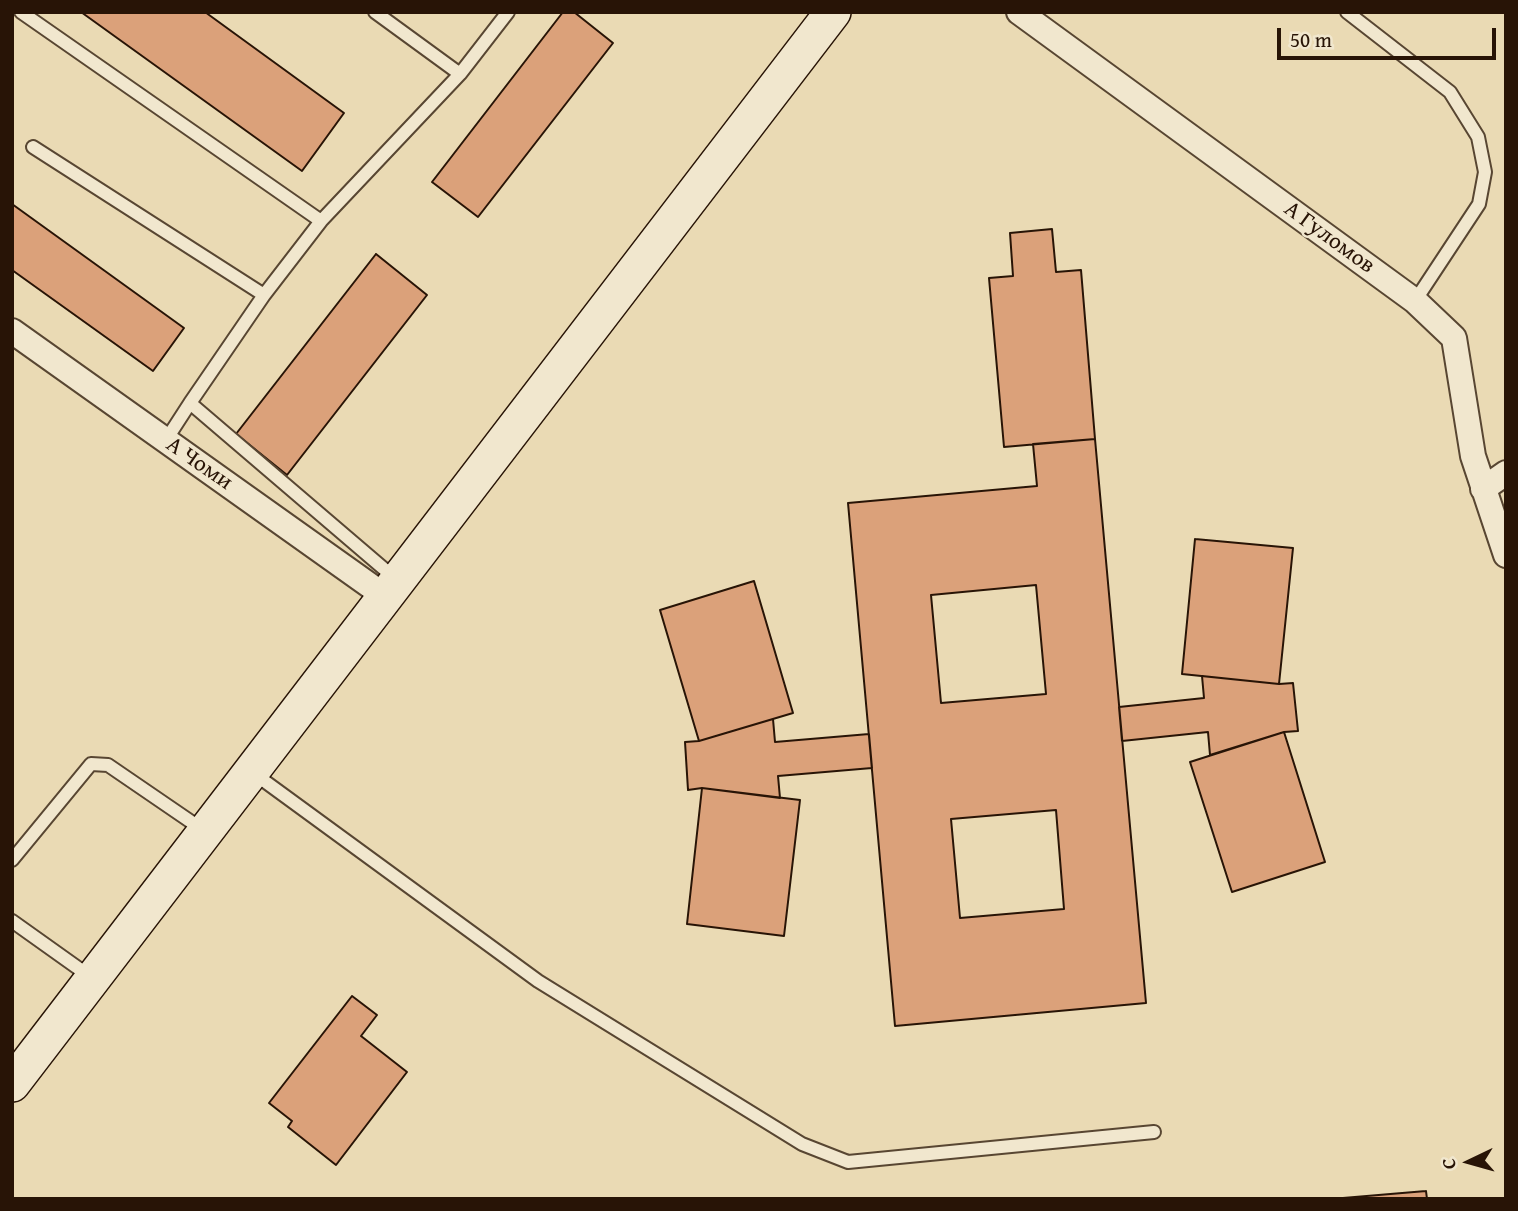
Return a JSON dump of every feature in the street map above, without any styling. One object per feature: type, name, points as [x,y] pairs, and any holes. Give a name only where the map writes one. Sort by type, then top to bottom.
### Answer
[{"type":"street","name":"А Гуломов","points":[[1019,12],[1415,301],[1454,338],[1473,456],[1506,555]]},
{"type":"street","points":[[12,1084],[392,589],[824,18]]},
{"type":"street","name":"А Чоми","points":[[12,331],[166,440],[392,589]]},
{"type":"street","points":[[1483,489],[1506,473]]},
{"type":"lane","points":[[21,12],[321,221]]},
{"type":"lane","points":[[375,12],[460,74]]},
{"type":"lane","points":[[166,440],[264,295],[321,221],[460,74],[508,12]]},
{"type":"lane","points":[[1347,12],[1450,92],[1478,137],[1485,172],[1479,204],[1415,301]]},
{"type":"lane","points":[[33,147],[264,295]]},
{"type":"lane","points":[[190,403],[392,589]]},
{"type":"lane","points":[[12,860],[91,764],[108,765],[206,832]]},
{"type":"lane","points":[[252,771],[538,981],[802,1144],[848,1162],[1154,1132]]},
{"type":"lane","points":[[12,921],[93,979]]},
{"type":"building","points":[[81,12],[205,12],[344,113],[302,171]]},
{"type":"building","points":[[563,12],[574,12],[613,43],[478,217],[432,182]]},
{"type":"building","points":[[12,204],[184,328],[153,371],[12,270]]},
{"type":"building","points":[[1052,229],[1056,272],[1081,270],[1095,439],[1004,447],[989,278],[1013,276],[1010,233]]},
{"type":"building","points":[[376,254],[427,295],[287,475],[236,434]]},
{"type":"building","points":[[1095,439],[1146,1003],[895,1026],[848,503],[1037,486],[1033,444]],"holes":[[[1036,585],[1046,694],[941,703],[931,595]],[[1056,810],[1064,909],[960,918],[951,819]]]},
{"type":"building","points":[[1195,539],[1293,548],[1279,684],[1182,674]]},
{"type":"building","points":[[754,581],[793,713],[699,741],[660,610]]},
{"type":"building","points":[[1202,676],[1293,683],[1298,731],[1284,732],[1210,755],[1208,732],[1122,741],[1119,707],[1204,698]]},
{"type":"building","points":[[773,719],[775,742],[869,734],[872,768],[778,776],[780,798],[702,788],[688,790],[685,742],[699,741]]},
{"type":"building","points":[[1284,732],[1325,862],[1232,892],[1190,762]]},
{"type":"building","points":[[702,788],[800,800],[784,936],[687,924]]},
{"type":"building","points":[[352,996],[377,1015],[361,1036],[407,1072],[336,1165],[288,1127],[292,1121],[269,1103]]},
{"type":"building","points":[[1426,1191],[1427,1199],[1331,1199]]}]
